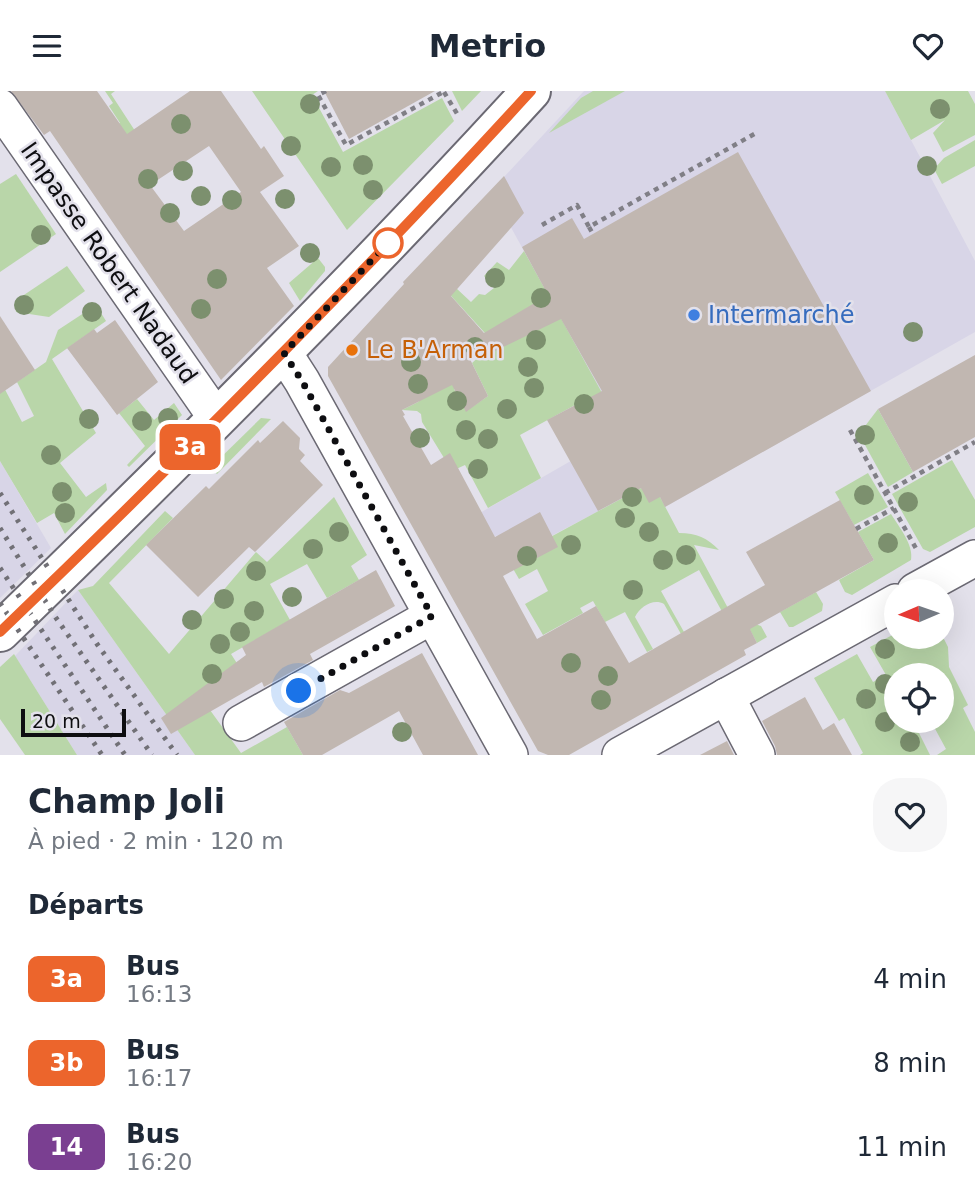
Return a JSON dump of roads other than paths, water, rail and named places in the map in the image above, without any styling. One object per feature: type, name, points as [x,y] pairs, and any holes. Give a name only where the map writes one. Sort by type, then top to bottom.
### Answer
[{"type":"main road","points":[[0,632],[284,353],[438,193],[531,91]]},
{"type":"street","name":"Impasse Robert Nadaud","points":[[0,107],[218,419]]},
{"type":"street","points":[[284,353],[510,755]]},
{"type":"street","points":[[919,577],[975,558]]},
{"type":"street","points":[[620,755],[884,609]]},
{"type":"street","points":[[241,723],[432,616]]},
{"type":"street","points":[[726,696],[757,755]]},
{"type":"railway","points":[[0,493],[97,644],[177,755]]},
{"type":"railway","points":[[0,528],[54,615],[152,755]]},
{"type":"railway","points":[[0,568],[125,755]]},
{"type":"railway","points":[[0,603],[102,755]]},
{"type":"place","name":"Intermarché","points":[[694,315]]},
{"type":"place","name":"Le B'Arman","points":[[352,350]]}]
